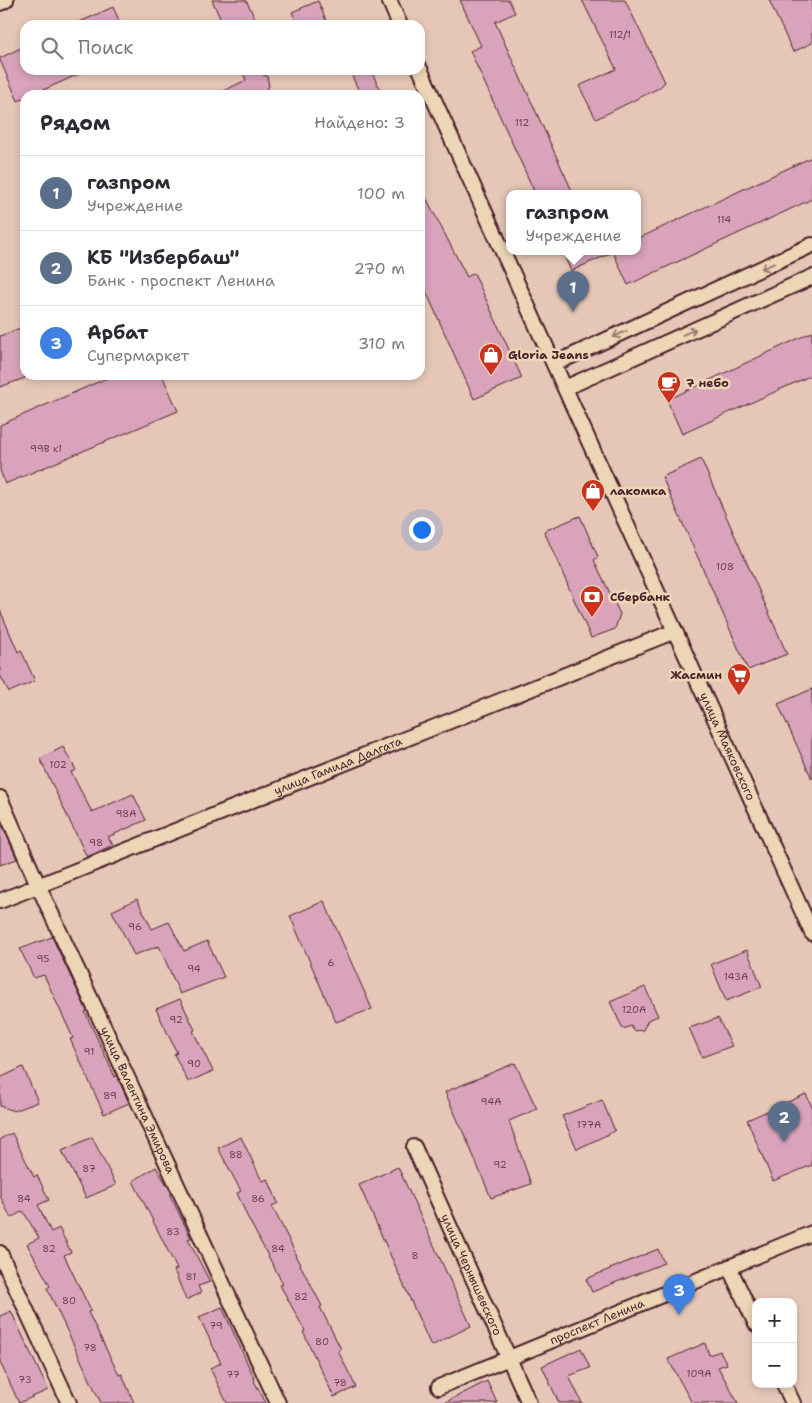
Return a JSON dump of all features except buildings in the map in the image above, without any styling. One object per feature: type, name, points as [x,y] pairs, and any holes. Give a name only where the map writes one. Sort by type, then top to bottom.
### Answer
[{"type":"street","points":[[0,2],[6,0]]},
{"type":"street","points":[[389,0],[398,20]]},
{"type":"street","name":"улица Маяковского","points":[[423,75],[812,933]]},
{"type":"street","points":[[554,364],[812,245]]},
{"type":"street","points":[[565,388],[812,277]]},
{"type":"street","name":"улица Гамида Далгата","points":[[0,901],[675,631]]},
{"type":"street","name":"улица Валентина Эмирова","points":[[0,798],[38,885],[278,1403]]},
{"type":"street","name":"улица Чернышевского","points":[[414,1147],[529,1403]]},
{"type":"street","name":"проспект Ленина","points":[[439,1387],[812,1233]]},
{"type":"street","points":[[0,1253],[69,1403]]},
{"type":"street","points":[[729,1267],[752,1316]]},
{"type":"street","points":[[786,1388],[793,1403]]},
{"type":"place","name":"газпром","points":[[573,312]]},
{"type":"place","name":"Gloria Jeans","points":[[491,376]]},
{"type":"place","name":"7 небо","points":[[669,404]]},
{"type":"place","name":"лакомка","points":[[593,512]]},
{"type":"place","name":"Сбербанк","points":[[592,618]]},
{"type":"place","name":"Жасмин","points":[[739,696]]},
{"type":"place","name":"КБ \"Избербаш\"","points":[[784,1142]]},
{"type":"place","name":"Арбат","points":[[679,1315]]}]
